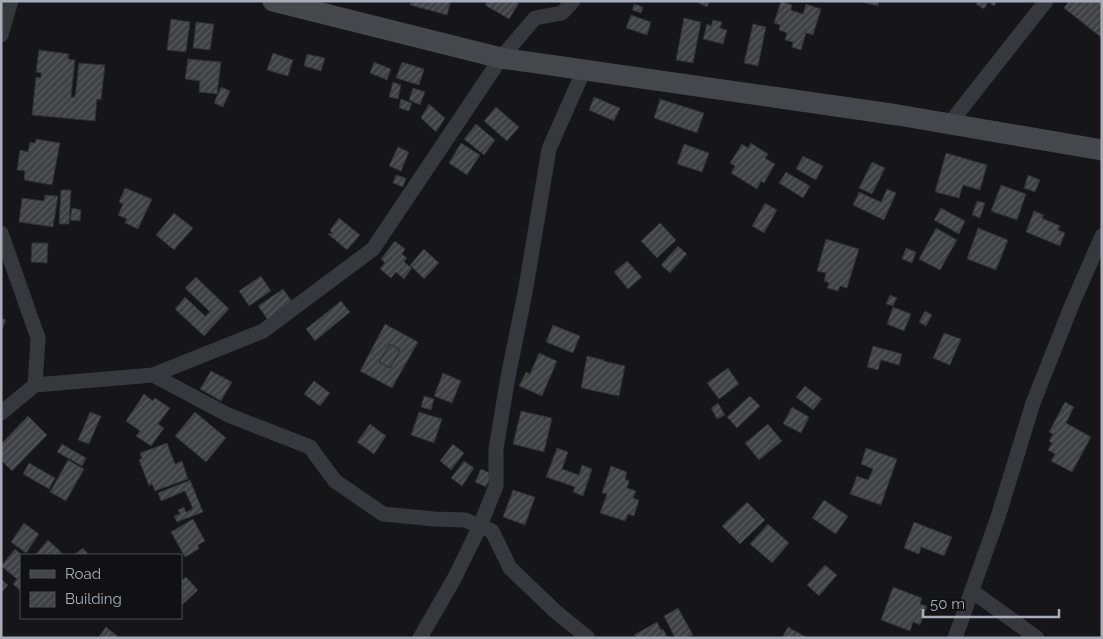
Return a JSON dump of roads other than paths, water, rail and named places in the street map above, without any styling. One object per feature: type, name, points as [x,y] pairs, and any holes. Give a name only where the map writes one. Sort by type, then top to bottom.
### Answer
[{"type":"street","points":[[1,35],[11,1]]},
{"type":"street","points":[[273,1],[302,5],[501,58],[950,123],[1102,150]]},
{"type":"street","points":[[1,413],[35,385],[153,375],[263,331],[373,249],[501,58],[535,18],[562,13],[573,1]]},
{"type":"street","points":[[950,123],[1046,1]]},
{"type":"street","points":[[420,638],[454,579],[480,526],[496,486],[496,449],[549,149],[584,70]]},
{"type":"street","points":[[1,233],[38,338],[35,385]]},
{"type":"street","points":[[955,638],[998,517],[1033,403],[1071,307],[1102,236]]},
{"type":"street","points":[[153,375],[228,415],[310,447],[335,482],[383,514],[465,520],[492,530],[510,568],[555,611],[588,638]]},
{"type":"street","points":[[972,591],[1037,638]]}]
